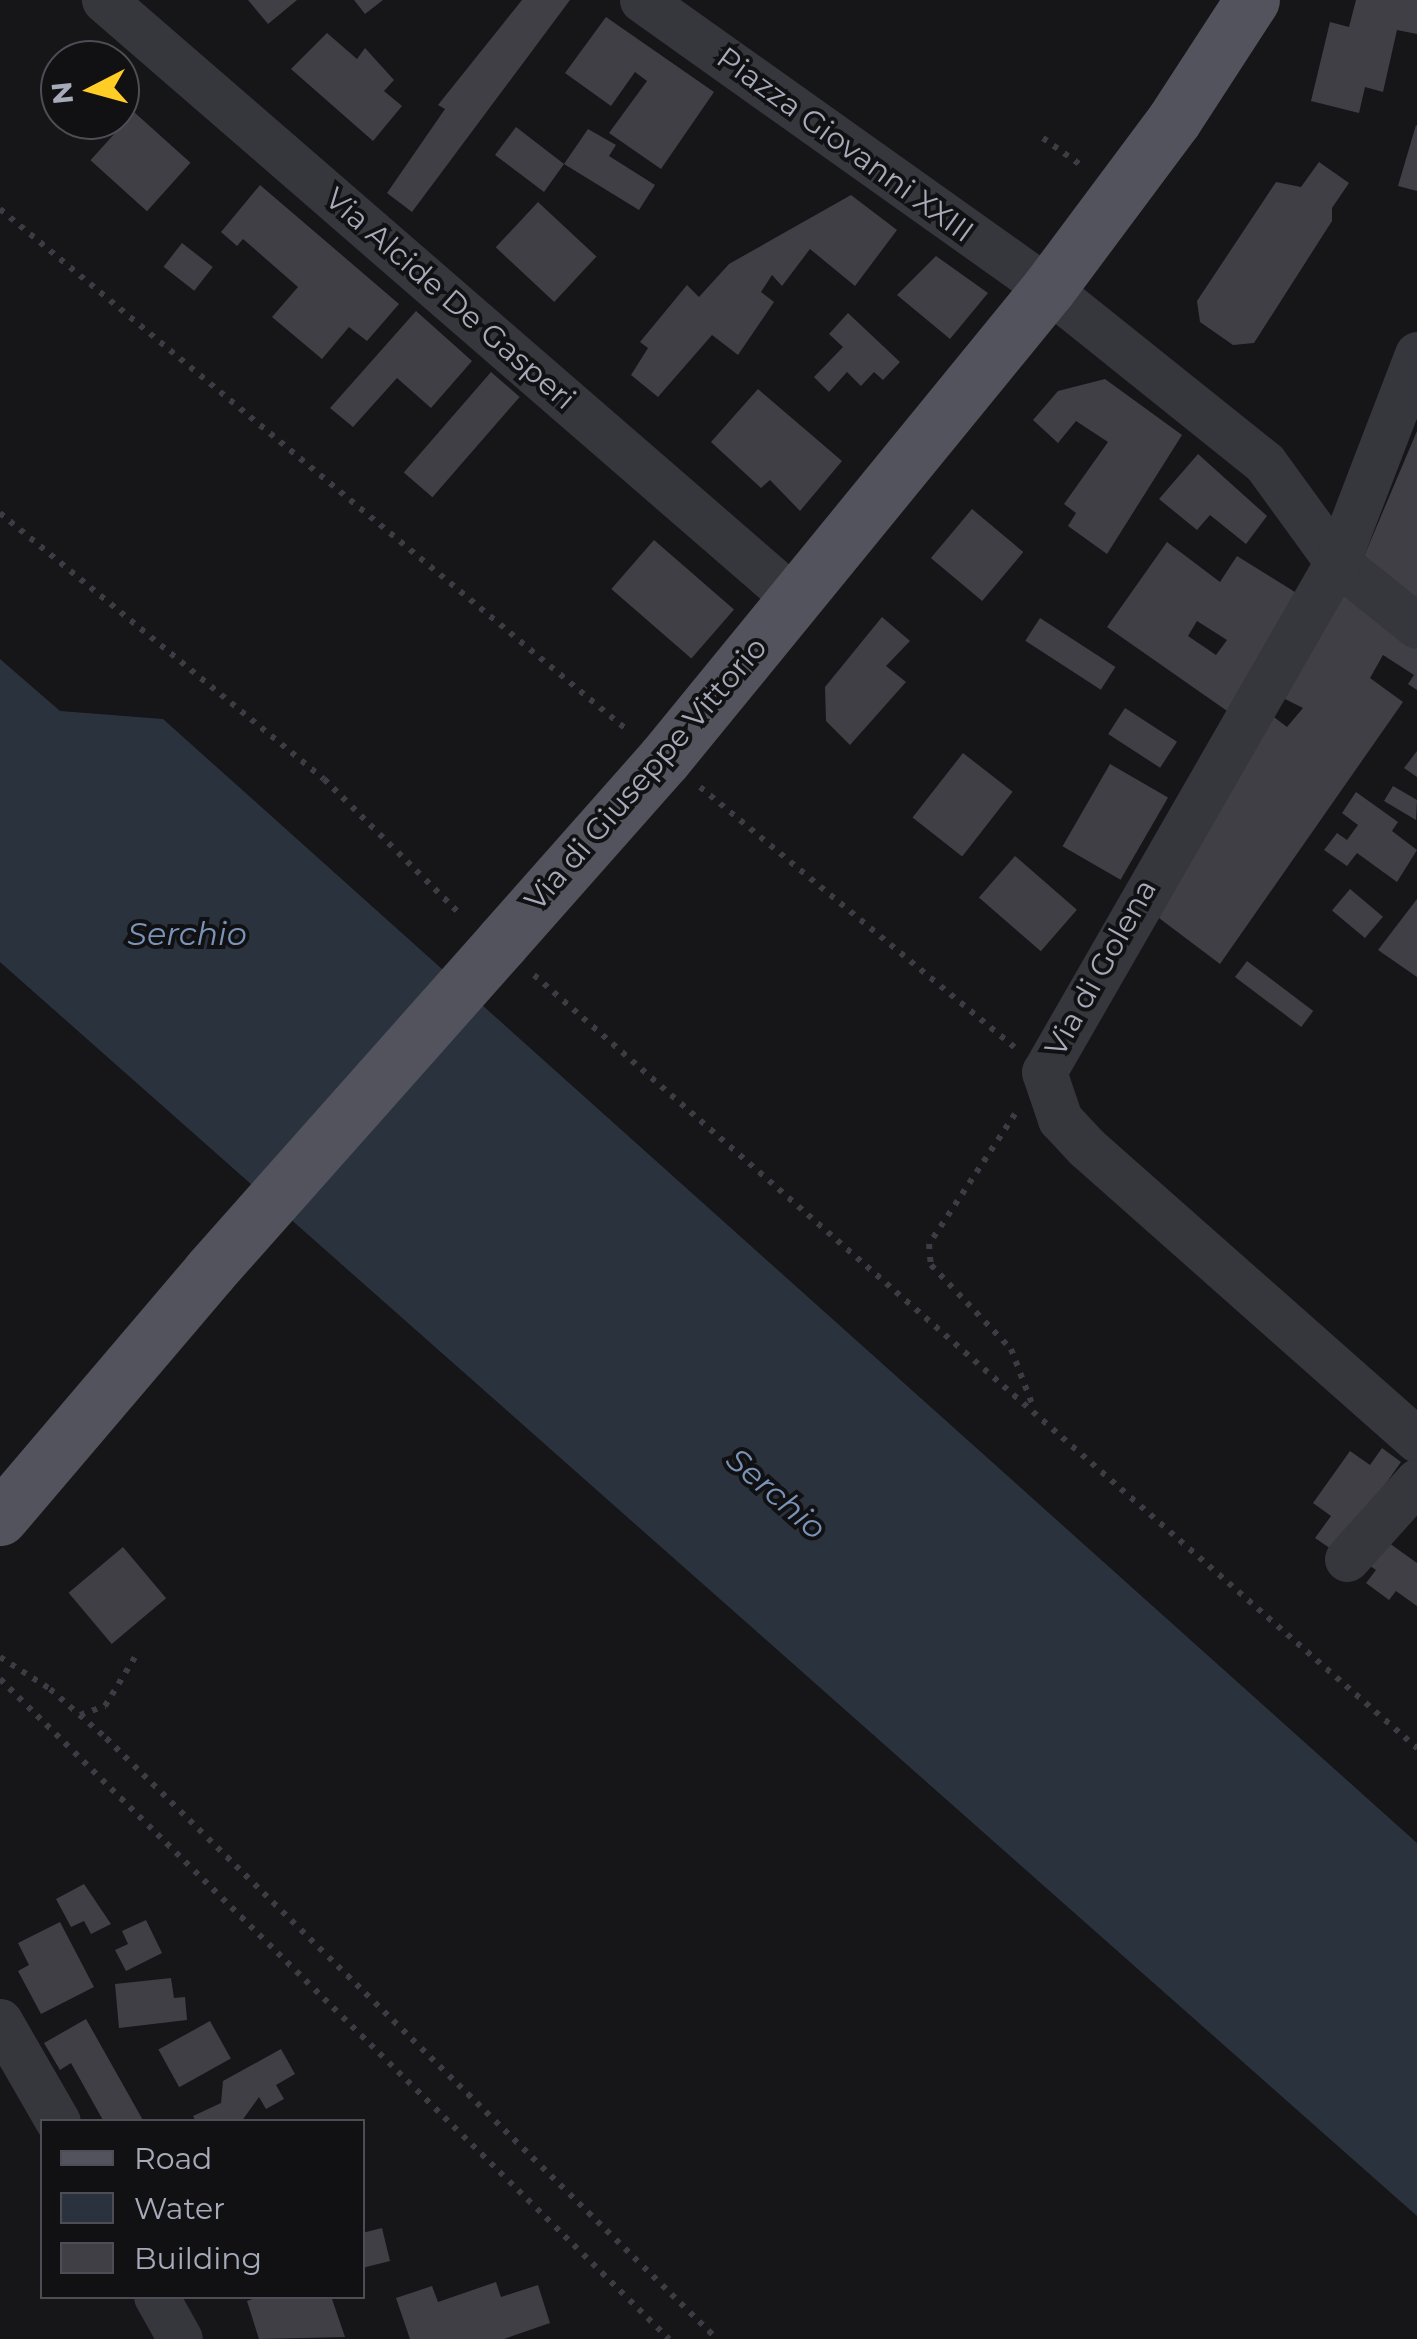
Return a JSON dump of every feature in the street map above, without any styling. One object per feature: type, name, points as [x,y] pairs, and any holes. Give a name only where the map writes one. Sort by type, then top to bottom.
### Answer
[{"type":"main road","name":"Via di Giuseppe Vittorio","points":[[0,1518],[497,942],[664,759],[1048,290],[1174,120],[1252,0]]},
{"type":"street","name":"Via Alcide De Gasperi","points":[[104,0],[795,599]]},
{"type":"street","name":"Piazza Giovanni XXIII","points":[[642,0],[1048,290],[1266,463],[1337,562],[1417,626]]},
{"type":"street","name":"Via di Golena","points":[[1417,354],[1337,562],[1044,1072],[1060,1119],[1086,1147],[1417,1440]]},
{"type":"street","points":[[1347,1559],[1417,1481]]},
{"type":"street","points":[[0,2021],[56,2119]]},
{"type":"street","points":[[158,2299],[180,2339]]},
{"type":"path","points":[[0,209],[1044,1072],[928,1244],[931,1265],[1011,1349],[1035,1410]]},
{"type":"path","points":[[0,513],[324,779],[497,942],[1417,1748]]},
{"type":"path","points":[[0,1656],[80,1715],[717,2339]]},
{"type":"path","points":[[80,1715],[104,1706],[136,1657]]},
{"type":"path","points":[[0,1679],[669,2339]]},
{"type":"water","name":"Serchio","points":[[0,659],[60,711],[163,719],[1417,1843],[1417,2216],[0,962]]},
{"type":"building","points":[[248,0],[297,0],[268,24]]},
{"type":"building","points":[[354,0],[383,0],[365,14]]},
{"type":"building","points":[[522,0],[570,0],[412,212],[387,193],[445,109],[438,105]]},
{"type":"building","points":[[1356,0],[1417,0],[1417,34],[1397,30],[1383,92],[1365,87],[1359,113],[1311,101],[1330,22],[1349,27]]},
{"type":"building","points":[[606,17],[714,92],[661,169],[609,133],[647,81],[635,72],[611,106],[565,73]]},
{"type":"building","points":[[327,33],[357,59],[365,48],[394,80],[384,91],[402,106],[373,141],[291,69]]},
{"type":"building","points":[[140,117],[190,163],[147,211],[91,160],[109,140],[140,140]]},
{"type":"building","points":[[1417,126],[1417,191],[1398,186]]},
{"type":"building","points":[[516,127],[564,164],[544,192],[495,155]]},
{"type":"building","points":[[588,129],[616,145],[609,156],[655,185],[639,210],[564,164]]},
{"type":"building","points":[[1319,162],[1349,183],[1332,208],[1332,221],[1254,343],[1233,345],[1200,322],[1197,301],[1276,182],[1301,187]]},
{"type":"building","points":[[260,185],[399,304],[367,341],[349,327],[322,359],[272,317],[298,287],[243,239],[237,246],[221,232]]},
{"type":"building","points":[[851,195],[897,230],[855,286],[810,249],[782,286],[772,275],[761,292],[774,302],[738,355],[712,335],[658,397],[631,375],[648,348],[640,342],[687,285],[699,297],[729,264]]},
{"type":"building","points":[[538,202],[597,257],[554,302],[496,247]]},
{"type":"building","points":[[182,243],[213,267],[194,291],[164,267]]},
{"type":"building","points":[[936,256],[988,293],[950,339],[897,295]]},
{"type":"building","points":[[416,311],[472,361],[431,408],[397,378],[353,427],[330,408]]},
{"type":"building","points":[[848,313],[900,362],[883,380],[874,372],[861,386],[847,372],[829,392],[814,377],[843,347],[829,334]]},
{"type":"building","points":[[491,372],[520,397],[432,497],[404,472]]},
{"type":"building","points":[[1105,379],[1182,435],[1107,554],[1068,526],[1076,513],[1064,504],[1108,442],[1076,421],[1058,443],[1033,420],[1058,391]]},
{"type":"building","points":[[758,389],[842,461],[800,511],[770,480],[761,488],[711,442]]},
{"type":"building","points":[[1417,431],[1417,599],[1362,561]]},
{"type":"building","points":[[1198,454],[1267,516],[1246,544],[1210,515],[1197,530],[1159,499]]},
{"type":"building","points":[[972,509],[1023,552],[982,601],[931,558]]},
{"type":"building","points":[[654,540],[734,610],[691,659],[611,589]]},
{"type":"building","points":[[1167,542],[1220,582],[1237,556],[1303,597],[1230,713],[1107,627]],"holes":[[[1197,621],[1227,640],[1216,655],[1188,636]]]},
{"type":"building","points":[[1345,586],[1417,646],[1417,690],[1408,684],[1414,675],[1383,655],[1370,678],[1403,702],[1220,964],[1159,918],[1266,711],[1287,727],[1303,708],[1275,694]]},
{"type":"building","points":[[882,617],[910,641],[886,666],[906,682],[850,745],[826,721],[825,687]]},
{"type":"building","points":[[1040,618],[1115,667],[1101,690],[1025,641]]},
{"type":"building","points":[[1125,708],[1177,742],[1160,768],[1108,734]]},
{"type":"building","points":[[1417,751],[1417,777],[1404,768]]},
{"type":"building","points":[[963,753],[1013,792],[962,856],[913,818]]},
{"type":"building","points":[[1110,764],[1168,798],[1121,880],[1062,846]]},
{"type":"building","points":[[1393,786],[1417,800],[1416,820],[1384,801]]},
{"type":"building","points":[[1356,792],[1398,822],[1392,831],[1417,850],[1397,882],[1357,853],[1347,866],[1324,850],[1337,833],[1347,840],[1358,825],[1342,813]]},
{"type":"building","points":[[1015,856],[1077,910],[1041,951],[979,898]]},
{"type":"building","points":[[1350,889],[1383,917],[1365,938],[1332,910]]},
{"type":"building","points":[[1417,899],[1417,977],[1378,950]]},
{"type":"building","points":[[1247,961],[1313,1011],[1301,1027],[1235,977]]},
{"type":"building","points":[[1382,1448],[1401,1462],[1337,1553],[1315,1538],[1331,1516],[1313,1503],[1350,1451],[1370,1465]]},
{"type":"building","points":[[1375,1533],[1417,1563],[1417,1606],[1396,1591],[1389,1600],[1366,1583],[1376,1570],[1357,1557]]},
{"type":"building","points":[[123,1547],[166,1598],[112,1644],[69,1593]]},
{"type":"building","points":[[84,1884],[111,1924],[91,1934],[84,1921],[71,1927],[56,1899]]},
{"type":"building","points":[[146,1920],[162,1953],[126,1971],[115,1950],[128,1944],[122,1931]]},
{"type":"building","points":[[60,1922],[94,1987],[41,2014],[18,1971],[29,1965],[18,1943]]},
{"type":"building","points":[[171,1978],[174,1998],[185,1997],[187,2020],[119,2028],[115,1984]]},
{"type":"building","points":[[86,2019],[142,2119],[102,2119],[71,2063],[60,2070],[44,2043]]},
{"type":"building","points":[[210,2021],[231,2059],[179,2087],[158,2050]]},
{"type":"building","points":[[281,2049],[295,2074],[276,2085],[284,2099],[266,2109],[259,2097],[243,2119],[194,2119],[193,2116],[221,2103],[223,2081]]},
{"type":"building","points":[[382,2228],[390,2261],[365,2267],[365,2232]]},
{"type":"building","points":[[496,2282],[501,2297],[538,2285],[550,2323],[504,2339],[410,2339],[396,2298],[432,2286],[438,2302]]},
{"type":"building","points":[[332,2299],[345,2337],[259,2339],[247,2301]]}]
